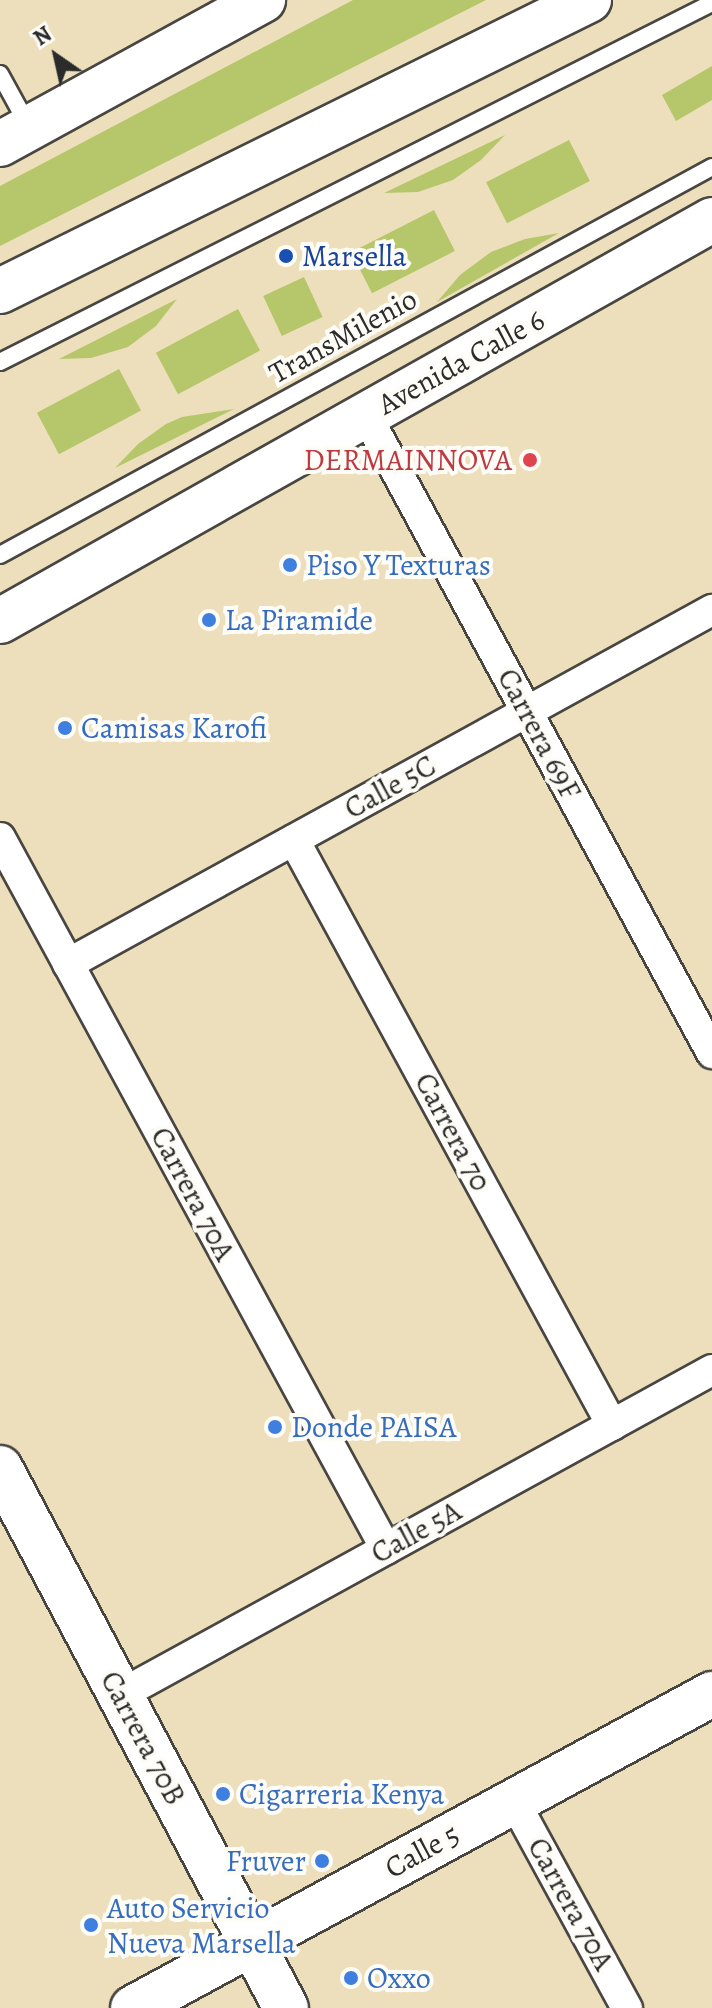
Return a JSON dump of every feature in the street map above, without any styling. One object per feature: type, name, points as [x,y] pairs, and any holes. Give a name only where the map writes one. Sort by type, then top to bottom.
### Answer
[{"type":"main road","points":[[15,136],[263,0]]},
{"type":"main road","points":[[0,291],[589,0]]},
{"type":"main road","name":"Avenida Calle 6","points":[[0,621],[712,220]]},
{"type":"main road","name":"Carrera 70B","points":[[0,1468],[286,2008]]},
{"type":"main road","name":"Calle 5","points":[[133,2008],[712,1694]]},
{"type":"street","name":"Carrera 69F","points":[[366,415],[712,1053]]},
{"type":"street","name":"Calle 5C","points":[[68,964],[712,610]]},
{"type":"street","name":"Carrera 70A","points":[[0,838],[386,1549]]},
{"type":"street","name":"Carrera 70","points":[[294,840],[612,1425]]},
{"type":"street","name":"Calle 5A","points":[[120,1695],[712,1370]]},
{"type":"street","name":"Carrera 70A","points":[[514,1801],[627,2008]]},
{"type":"lane","points":[[0,362],[712,3]]},
{"type":"lane","points":[[0,74],[15,136]]},
{"type":"lane","name":"TransMilenio","points":[[0,555],[712,167]]},
{"type":"green space","points":[[353,0],[486,0],[0,246],[0,186]]},
{"type":"green space","points":[[712,66],[712,100],[676,121],[662,95]]},
{"type":"green space","points":[[505,135],[481,160],[453,180],[418,192],[384,193]]},
{"type":"green space","points":[[569,140],[590,181],[507,223],[486,182]]},
{"type":"green space","points":[[434,210],[455,251],[372,293],[351,252]]},
{"type":"green space","points":[[559,233],[437,302],[460,275],[491,252],[525,239]]},
{"type":"green space","points":[[304,277],[323,317],[282,336],[263,296]]},
{"type":"green space","points":[[177,299],[156,326],[128,347],[91,358],[59,359]]},
{"type":"green space","points":[[238,309],[260,350],[178,394],[156,353]]},
{"type":"green space","points":[[119,369],[141,410],[59,454],[37,413]]},
{"type":"green space","points":[[234,409],[115,468],[138,444],[166,424],[182,417]]},
{"type":"place","name":"Marsella","points":[[286,256]]},
{"type":"place","name":"DERMAINNOVA","points":[[530,460]]},
{"type":"place","name":"Piso Y Texturas","points":[[290,565]]},
{"type":"place","name":"La Piramide","points":[[209,620]]},
{"type":"place","name":"Camisas Karofi","points":[[65,728]]},
{"type":"place","name":"Donde PAISA","points":[[275,1427]]},
{"type":"place","name":"Cigarreria Kenya","points":[[223,1794]]},
{"type":"place","name":"Fruver","points":[[322,1861]]},
{"type":"place","name":"Auto Servicio Nueva Marsella","points":[[91,1925]]},
{"type":"place","name":"Oxxo","points":[[351,1978]]}]
